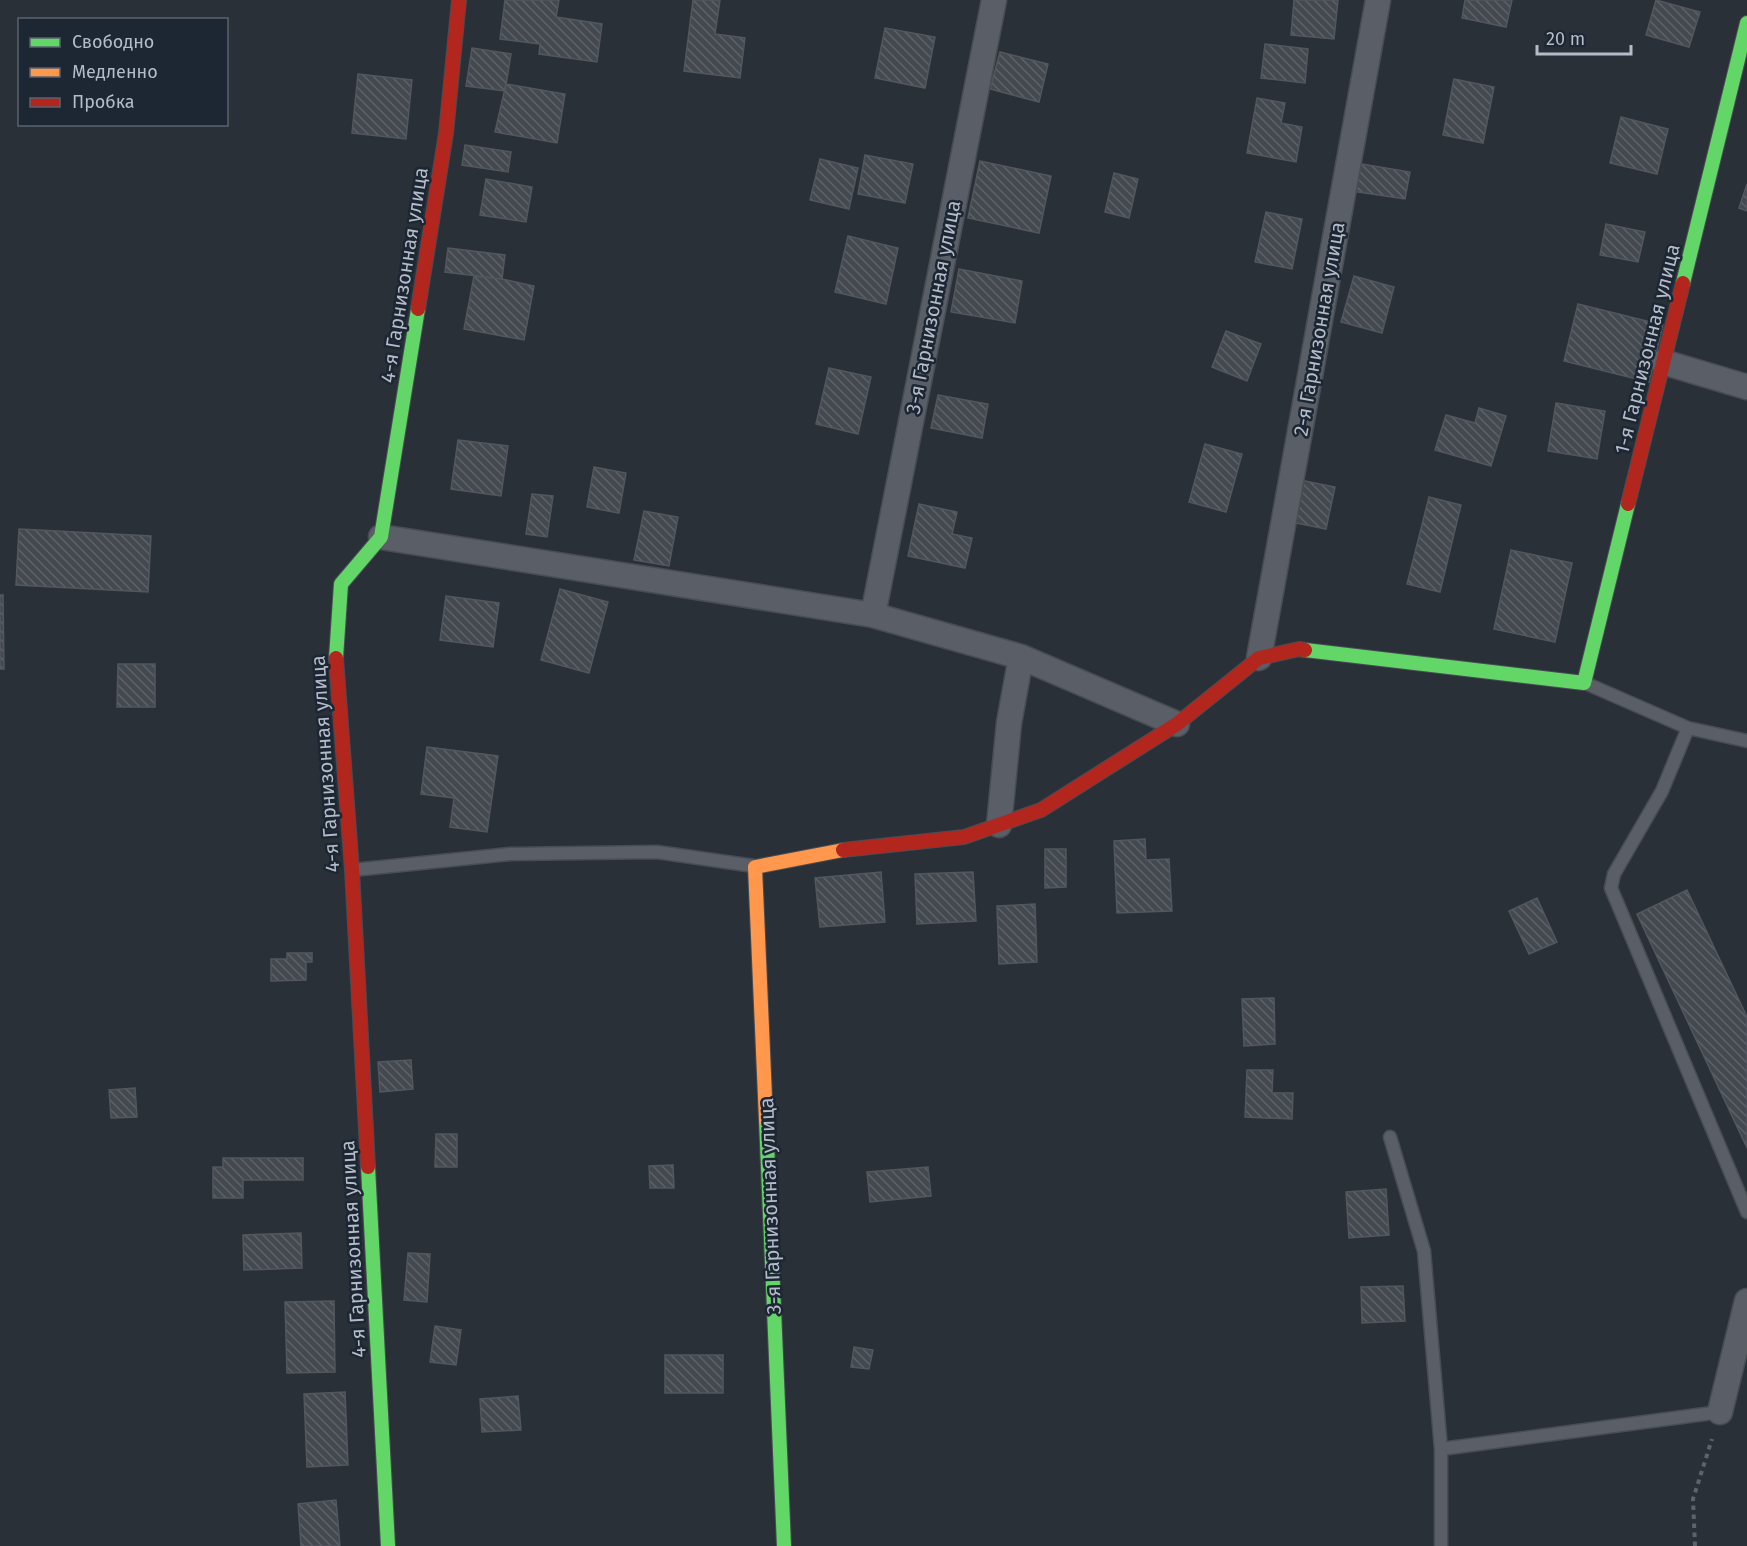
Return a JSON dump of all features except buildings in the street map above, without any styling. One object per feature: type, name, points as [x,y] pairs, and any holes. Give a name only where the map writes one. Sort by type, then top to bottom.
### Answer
[{"type":"street","name":"4-я Гарнизонная улица","points":[[388,1546],[352,870],[336,658],[341,584],[381,537],[446,133],[459,0]]},
{"type":"street","name":"3-я Гарнизонная улица","points":[[873,615],[994,0]]},
{"type":"street","name":"2-я Гарнизонная улица","points":[[1259,658],[1378,0]]},
{"type":"street","name":"1-я Гарнизонная улица","points":[[1584,683],[1747,23]]},
{"type":"street","points":[[1664,362],[1747,387]]},
{"type":"street","points":[[381,537],[873,615],[1021,657],[1177,724]]},
{"type":"street","points":[[755,867],[855,848],[964,837],[1041,810],[1177,724],[1259,658],[1299,649],[1584,683]]},
{"type":"street","points":[[999,825],[1009,723],[1021,657]]},
{"type":"street","name":"3-я Гарнизонная улица","points":[[755,867],[784,1546]]},
{"type":"street","points":[[1720,1412],[1747,1301]]},
{"type":"lane","points":[[1584,683],[1688,728],[1747,741]]},
{"type":"lane","points":[[1688,728],[1662,791],[1614,873],[1611,888],[1747,1212]]},
{"type":"lane","points":[[352,870],[510,854],[657,852],[755,867]]},
{"type":"lane","points":[[1390,1137],[1424,1251],[1441,1449],[1441,1546]]},
{"type":"lane","points":[[1441,1449],[1720,1412]]},
{"type":"path","points":[[1695,1546],[1693,1499],[1720,1412]]},
{"type":"traffic: fast","points":[[1683,283],[1747,23]]},
{"type":"traffic: fast","points":[[336,658],[341,584],[381,537],[418,309]]},
{"type":"traffic: fast","points":[[1305,650],[1584,683],[1628,504]]},
{"type":"traffic: fast","points":[[766,1120],[784,1546]]},
{"type":"traffic: fast","points":[[368,1167],[388,1546]]},
{"type":"traffic: slow","points":[[766,1120],[755,867],[843,850]]},
{"type":"traffic: jam","points":[[418,309],[446,133],[459,0]]},
{"type":"traffic: jam","points":[[1628,504],[1683,283]]},
{"type":"traffic: jam","points":[[843,850],[964,837],[1041,810],[1177,724],[1259,658],[1299,649],[1305,650]]},
{"type":"traffic: jam","points":[[336,658],[352,870],[368,1167]]}]
